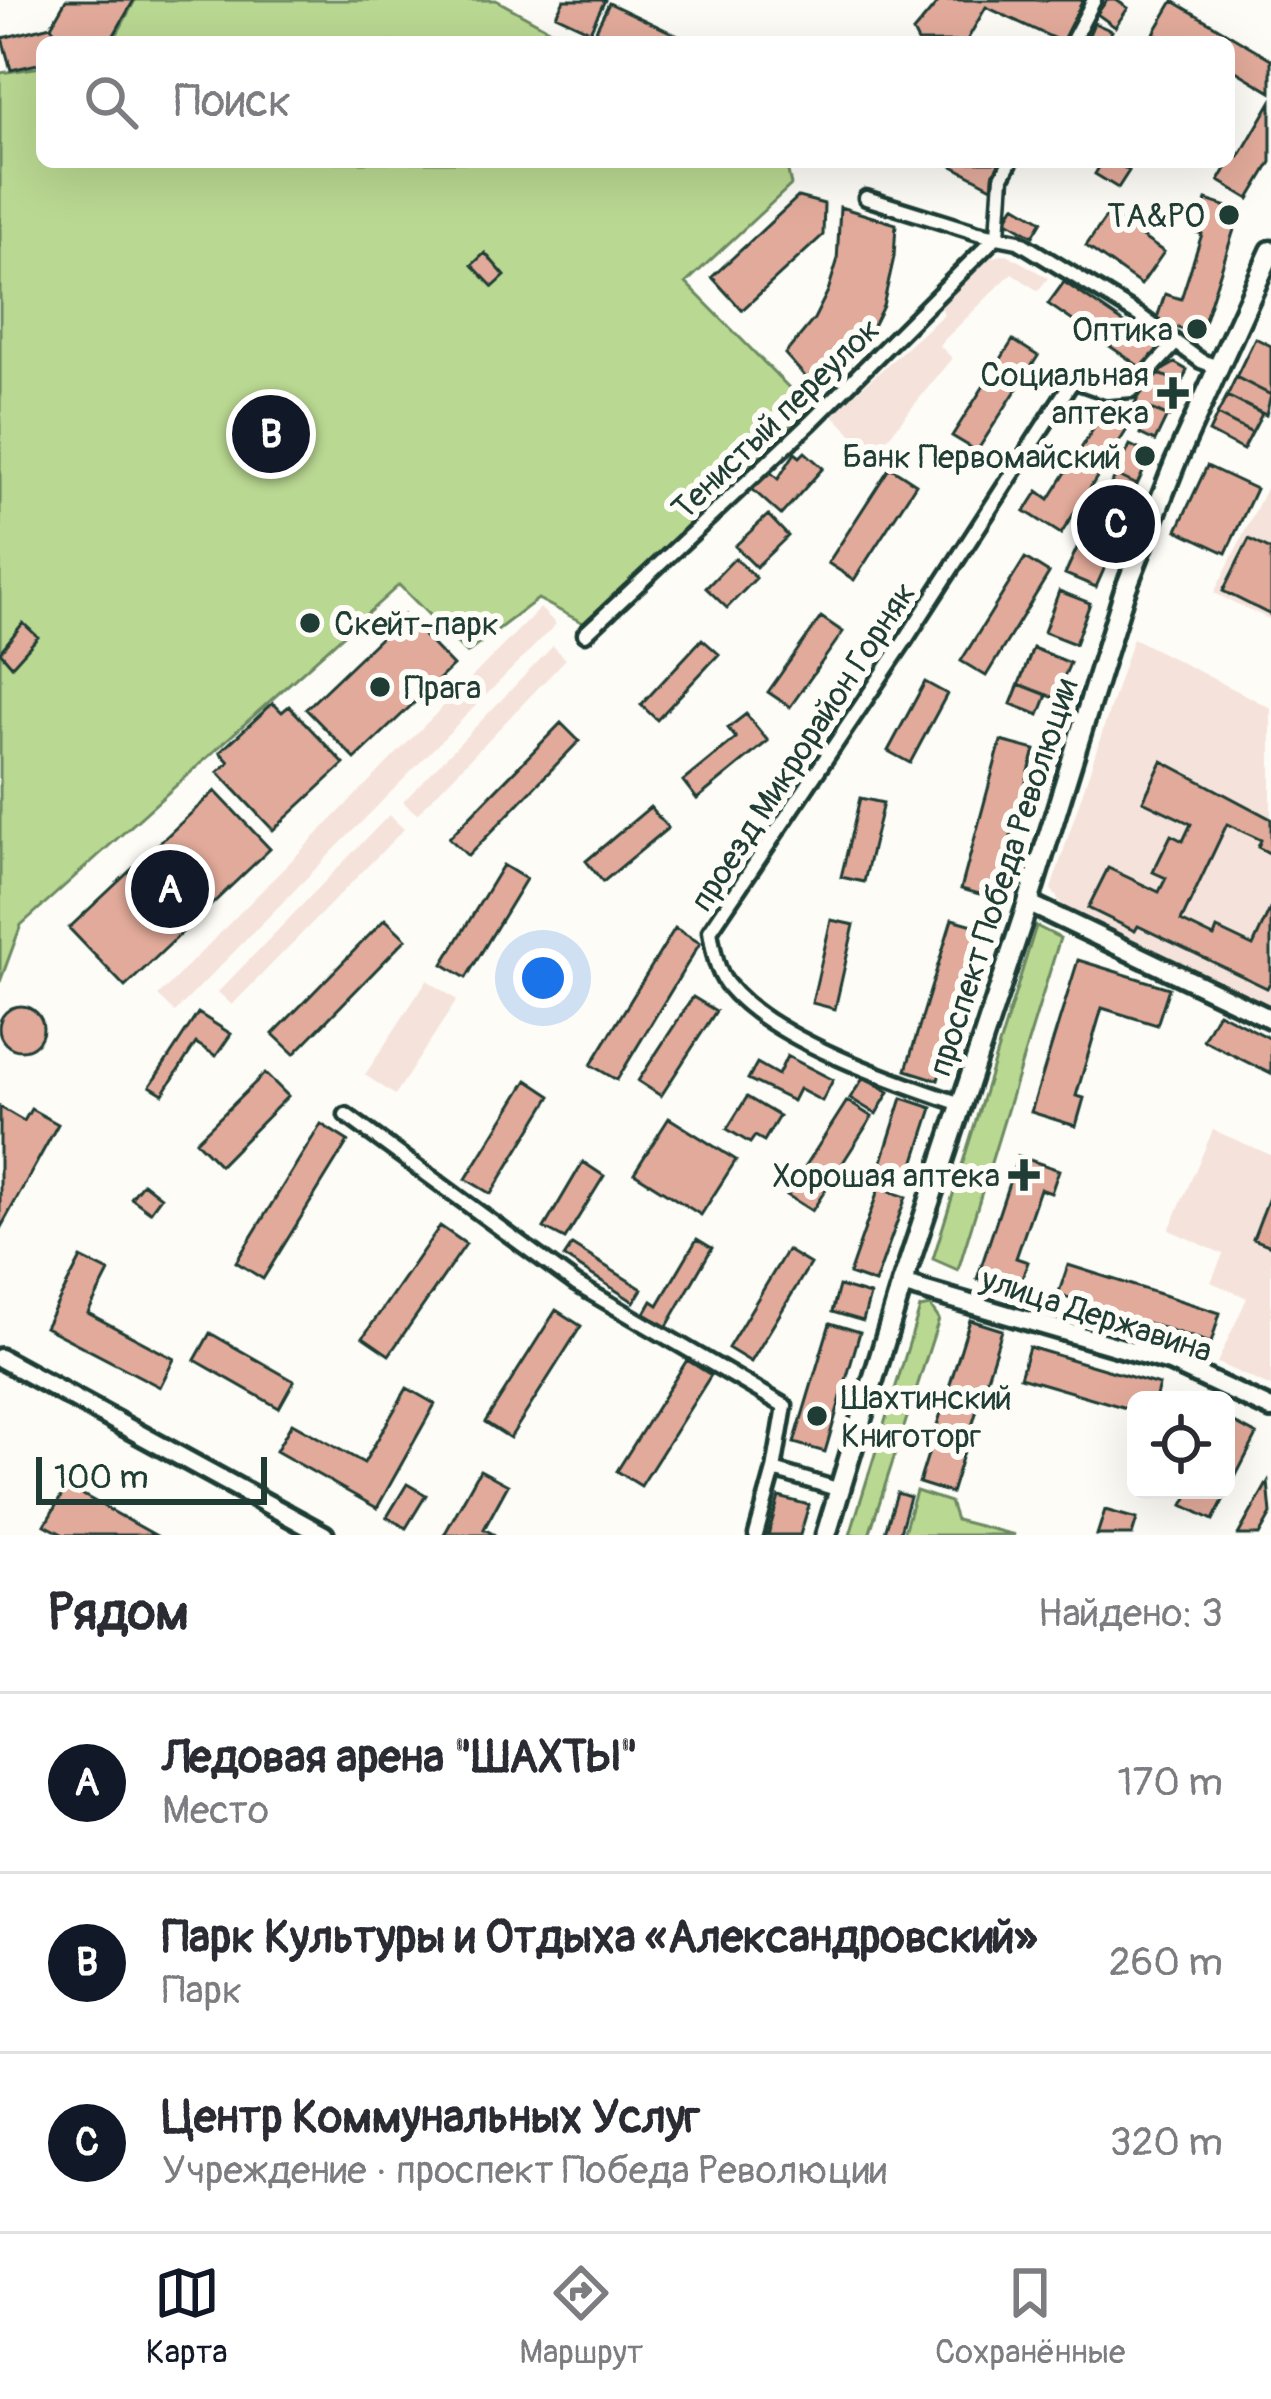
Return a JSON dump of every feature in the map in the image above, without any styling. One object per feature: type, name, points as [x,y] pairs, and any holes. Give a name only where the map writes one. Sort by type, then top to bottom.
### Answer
[{"type":"main road","name":"проспект Победа Революции","points":[[826,1535],[1124,593],[1175,463],[1271,251]]},
{"type":"street","points":[[1075,36],[1094,0]]},
{"type":"street","points":[[998,235],[1007,168]]},
{"type":"street","points":[[866,198],[1018,241],[1201,361],[1220,368]]},
{"type":"street","name":"Тенистый переулок","points":[[585,634],[824,410],[998,235]]},
{"type":"street","name":"проезд Микрорайон Горняк","points":[[961,1104],[854,1063],[770,1021],[726,984],[710,931],[904,643],[1072,380],[1107,392],[1132,390],[1176,343]]},
{"type":"street","points":[[1028,903],[1271,1019]]},
{"type":"street","points":[[346,1115],[576,1285],[784,1406],[774,1470],[755,1535]]},
{"type":"street","name":"улица Державина","points":[[902,1284],[1170,1362],[1271,1409]]},
{"type":"street","points":[[0,1358],[324,1535]]},
{"type":"street","points":[[774,1470],[840,1490]]},
{"type":"shaded area","points":[[1007,254],[1048,278],[1038,291],[1012,273],[939,345],[952,358],[873,456],[832,414],[944,314],[940,305],[988,258]]},
{"type":"shaded area","points":[[1271,479],[1271,620],[1214,593]]},
{"type":"shaded area","points":[[540,608],[556,624],[175,1012],[158,996]]},
{"type":"shaded area","points":[[1133,638],[1271,708],[1271,1007],[1069,915],[1051,889]]},
{"type":"shaded area","points":[[553,646],[566,659],[417,814],[403,802]]},
{"type":"shaded area","points":[[389,815],[404,829],[232,1005],[218,992]]},
{"type":"shaded area","points":[[427,980],[457,1000],[395,1095],[365,1075]]},
{"type":"shaded area","points":[[1213,1130],[1271,1155],[1271,1387],[1217,1363],[1247,1298],[1211,1282],[1223,1254],[1169,1230]]},
{"type":"green space","points":[[135,0],[496,0],[561,36],[116,36]]},
{"type":"green space","points":[[36,68],[36,168],[787,168],[791,185],[686,283],[809,408],[585,624],[538,599],[467,653],[399,585],[21,925],[0,982],[0,73]]},
{"type":"green space","points":[[1036,926],[1060,938],[958,1270],[933,1259]]},
{"type":"green space","points":[[930,1306],[939,1319],[869,1535],[850,1535],[920,1308]]},
{"type":"green space","points":[[916,1491],[950,1502],[956,1520],[1015,1535],[903,1535]]},
{"type":"building","points":[[66,0],[134,0],[113,36],[58,36],[51,26]]},
{"type":"building","points":[[564,0],[605,0],[590,31],[556,15]]},
{"type":"building","points":[[940,0],[1083,0],[1065,36],[1049,36],[986,7],[969,36],[915,36],[913,32]]},
{"type":"building","points":[[1107,0],[1128,8],[1115,27],[1097,14]]},
{"type":"building","points":[[1173,1],[1232,36],[1159,36],[1154,33]]},
{"type":"building","points":[[609,3],[678,36],[593,36]]},
{"type":"building","points":[[1094,23],[1112,31],[1110,36],[1089,36]]},
{"type":"building","points":[[51,26],[58,36],[36,36],[36,64],[11,70],[2,38]]},
{"type":"building","points":[[1235,38],[1271,59],[1271,92],[1235,71]]},
{"type":"building","points":[[1271,102],[1271,162],[1249,199],[1219,181],[1226,168],[1235,168],[1235,155],[1239,157]]},
{"type":"building","points":[[956,168],[1002,168],[992,187]]},
{"type":"building","points":[[1098,168],[1129,171],[1118,188],[1095,174]]},
{"type":"building","points":[[798,197],[824,204],[823,235],[742,310],[712,277]]},
{"type":"building","points":[[1206,200],[1240,211],[1200,335],[1156,321],[1165,294],[1181,299],[1202,234],[1196,232]]},
{"type":"building","points":[[1015,205],[1042,221],[1033,236],[1006,220]]},
{"type":"building","points":[[840,207],[896,224],[894,257],[883,306],[867,338],[819,392],[785,354],[814,319],[828,291],[837,262]]},
{"type":"building","points":[[1108,214],[1164,252],[1141,285],[1086,246]]},
{"type":"building","points":[[485,253],[505,276],[493,287],[472,265]]},
{"type":"building","points":[[1064,282],[1164,350],[1149,373],[1048,304]]},
{"type":"building","points":[[1255,338],[1271,346],[1271,395],[1236,377]]},
{"type":"building","points":[[1013,340],[1038,356],[977,451],[952,436]]},
{"type":"building","points":[[1175,363],[1187,370],[1182,383],[1152,376]]},
{"type":"building","points":[[1152,376],[1182,383],[1169,417],[1135,403]]},
{"type":"building","points":[[1236,377],[1271,395],[1266,415],[1227,396]]},
{"type":"building","points":[[1227,396],[1262,414],[1252,433],[1217,415]]},
{"type":"building","points":[[1111,401],[1135,417],[1061,534],[1025,511],[1038,491],[1049,499]]},
{"type":"building","points":[[1151,409],[1167,416],[1155,441],[1140,434]]},
{"type":"building","points":[[1217,415],[1252,433],[1243,450],[1209,432]]},
{"type":"building","points":[[1130,445],[1151,455],[1137,485],[1116,475]]},
{"type":"building","points":[[805,452],[823,468],[781,515],[751,488],[768,470],[778,479],[795,453],[800,457]]},
{"type":"building","points":[[1207,466],[1256,489],[1226,553],[1177,530]]},
{"type":"building","points":[[890,467],[916,484],[854,580],[828,563]]},
{"type":"building","points":[[1116,475],[1137,485],[1123,525],[1109,536],[1088,524]]},
{"type":"building","points":[[768,515],[788,536],[756,567],[735,546]]},
{"type":"building","points":[[1083,535],[1113,549],[1096,587],[1065,574]]},
{"type":"building","points":[[1249,539],[1271,550],[1271,615],[1223,591]]},
{"type":"building","points":[[735,558],[756,578],[727,608],[706,588]]},
{"type":"building","points":[[1025,558],[1049,573],[986,676],[961,661]]},
{"type":"building","points":[[1059,591],[1090,603],[1075,644],[1044,632]]},
{"type":"building","name":"Прага","points":[[404,615],[453,666],[355,759],[306,709]]},
{"type":"building","points":[[821,617],[843,632],[790,707],[768,692]]},
{"type":"building","points":[[23,623],[38,637],[12,666],[0,652]]},
{"type":"building","points":[[702,639],[719,654],[657,720],[641,705]]},
{"type":"building","points":[[1033,648],[1070,663],[1055,698],[1019,684]]},
{"type":"building","points":[[925,682],[947,694],[910,763],[888,751]]},
{"type":"building","points":[[1019,684],[1047,695],[1039,715],[1011,704]]},
{"type":"building","points":[[273,703],[282,712],[289,706],[344,764],[273,830],[218,772],[229,762],[220,752]]},
{"type":"building","points":[[746,714],[768,741],[697,799],[683,781],[736,738],[728,728]]},
{"type":"building","points":[[561,723],[579,741],[468,856],[449,838]]},
{"type":"building","points":[[1001,741],[1035,750],[994,898],[961,889]]},
{"type":"building","points":[[1162,761],[1271,819],[1271,854],[1258,847],[1261,840],[1227,824],[1181,921],[1214,937],[1217,929],[1253,946],[1271,907],[1271,981],[1267,988],[1138,926],[1135,931],[1088,908],[1108,868],[1159,892],[1166,878],[1153,872],[1171,835],[1183,841],[1191,824],[1143,801]]},
{"type":"building","points":[[215,791],[270,849],[125,987],[69,928]]},
{"type":"building","points":[[860,798],[883,803],[864,882],[841,877]]},
{"type":"building","points":[[650,807],[668,828],[603,882],[586,861]]},
{"type":"building","points":[[503,865],[526,879],[466,978],[443,964]]},
{"type":"building","points":[[385,919],[406,939],[294,1054],[273,1034]]},
{"type":"building","points":[[952,919],[984,928],[938,1080],[906,1070]]},
{"type":"building","points":[[831,920],[854,925],[835,1009],[812,1003]]},
{"type":"building","points":[[675,928],[700,943],[617,1080],[591,1065]]},
{"type":"building","points":[[1078,960],[1169,988],[1157,1025],[1102,1008],[1076,1096],[1084,1098],[1076,1126],[1031,1112]]},
{"type":"building","points":[[693,997],[716,1011],[661,1096],[638,1081]]},
{"type":"building","points":[[21,1006],[36,1013],[43,1028],[36,1043],[21,1050],[6,1043],[-1,1028],[6,1013]]},
{"type":"building","points":[[1218,1012],[1271,1039],[1271,1074],[1203,1040]]},
{"type":"building","points":[[198,1013],[231,1034],[216,1056],[196,1043],[163,1094],[150,1086]]},
{"type":"building","points":[[787,1056],[833,1080],[822,1101],[799,1089],[793,1101],[748,1079],[757,1063],[778,1075]]},
{"type":"building","points":[[265,1073],[288,1096],[220,1165],[196,1141]]},
{"type":"building","points":[[864,1077],[889,1092],[876,1114],[850,1098]]},
{"type":"building","points":[[527,1080],[551,1096],[491,1194],[466,1179]]},
{"type":"building","points":[[747,1097],[779,1116],[764,1141],[755,1136],[750,1143],[727,1129]]},
{"type":"building","points":[[902,1098],[932,1108],[910,1176],[880,1167]]},
{"type":"building","points":[[847,1101],[872,1117],[812,1211],[787,1195]]},
{"type":"building","points":[[0,1107],[24,1121],[31,1109],[58,1124],[0,1229]]},
{"type":"building","points":[[669,1118],[736,1160],[701,1215],[634,1173]]},
{"type":"building","points":[[321,1124],[348,1141],[263,1279],[236,1262]]},
{"type":"building","points":[[1018,1156],[1059,1170],[1051,1193],[1040,1189],[1016,1258],[1028,1262],[1017,1292],[977,1279]]},
{"type":"building","points":[[583,1162],[604,1176],[565,1239],[544,1228]]},
{"type":"building","points":[[143,1183],[161,1197],[150,1212],[131,1198]]},
{"type":"building","points":[[879,1188],[906,1197],[875,1283],[849,1274]]},
{"type":"building","points":[[1271,1192],[1271,1246],[1253,1239]]},
{"type":"building","points":[[440,1226],[466,1244],[389,1355],[363,1337]]},
{"type":"building","points":[[697,1239],[712,1248],[666,1328],[644,1315],[652,1301],[658,1305]]},
{"type":"building","points":[[572,1245],[642,1289],[634,1302],[564,1257]]},
{"type":"building","points":[[787,1250],[810,1264],[751,1362],[728,1348]]},
{"type":"building","points":[[81,1258],[109,1272],[88,1313],[174,1359],[160,1387],[45,1327]]},
{"type":"building","points":[[1068,1265],[1220,1313],[1211,1343],[1058,1295]]},
{"type":"building","points":[[839,1286],[870,1295],[863,1321],[832,1312]]},
{"type":"building","points":[[556,1310],[581,1326],[510,1438],[485,1422]]},
{"type":"building","points":[[970,1320],[1002,1330],[951,1493],[919,1483]]},
{"type":"building","points":[[830,1323],[860,1332],[825,1452],[794,1443]]},
{"type":"building","points":[[210,1333],[294,1381],[279,1408],[195,1360]]},
{"type":"building","points":[[1029,1347],[1159,1385],[1157,1391],[1127,1391],[1127,1408],[1020,1377]]},
{"type":"building","points":[[687,1360],[711,1375],[641,1486],[617,1471]]},
{"type":"building","points":[[407,1388],[435,1404],[377,1508],[276,1451],[292,1423],[364,1463]]},
{"type":"building","points":[[1235,1423],[1257,1435],[1235,1478]]},
{"type":"building","points":[[480,1470],[508,1485],[484,1529],[495,1535],[444,1535]]},
{"type":"building","points":[[1268,1482],[1271,1514],[1259,1535],[1238,1535]]},
{"type":"building","points":[[407,1484],[426,1495],[406,1528],[387,1517]]},
{"type":"building","points":[[67,1486],[155,1535],[64,1535],[45,1525]]},
{"type":"building","points":[[897,1493],[910,1497],[899,1535],[884,1535]]},
{"type":"building","points":[[779,1497],[809,1505],[800,1535],[768,1535]]},
{"type":"building","points":[[1186,1499],[1224,1499],[1213,1520],[1183,1505]]},
{"type":"building","points":[[1105,1510],[1137,1519],[1132,1535],[1097,1535]]},
{"type":"place","name":"ТА&РО","points":[[1229,215]]},
{"type":"place","name":"Оптика","points":[[1197,329]]},
{"type":"place","name":"Социальная аптека","points":[[1173,393]]},
{"type":"place","name":"Парк Культуры и Отдыха «Александровский»","points":[[271,434]]},
{"type":"place","name":"Банк Первомайский","points":[[1145,456]]},
{"type":"place","name":"Центр Коммунальных Услуг","points":[[1116,524]]},
{"type":"place","name":"Скейт-парк","points":[[310,623]]},
{"type":"place","name":"Прага","points":[[380,687]]},
{"type":"place","name":"Ледовая арена \"ШАХТЫ\"","points":[[170,889]]},
{"type":"place","name":"Хорошая аптека","points":[[1024,1175]]},
{"type":"place","name":"Шахтинский Книготорг","points":[[817,1416]]}]
